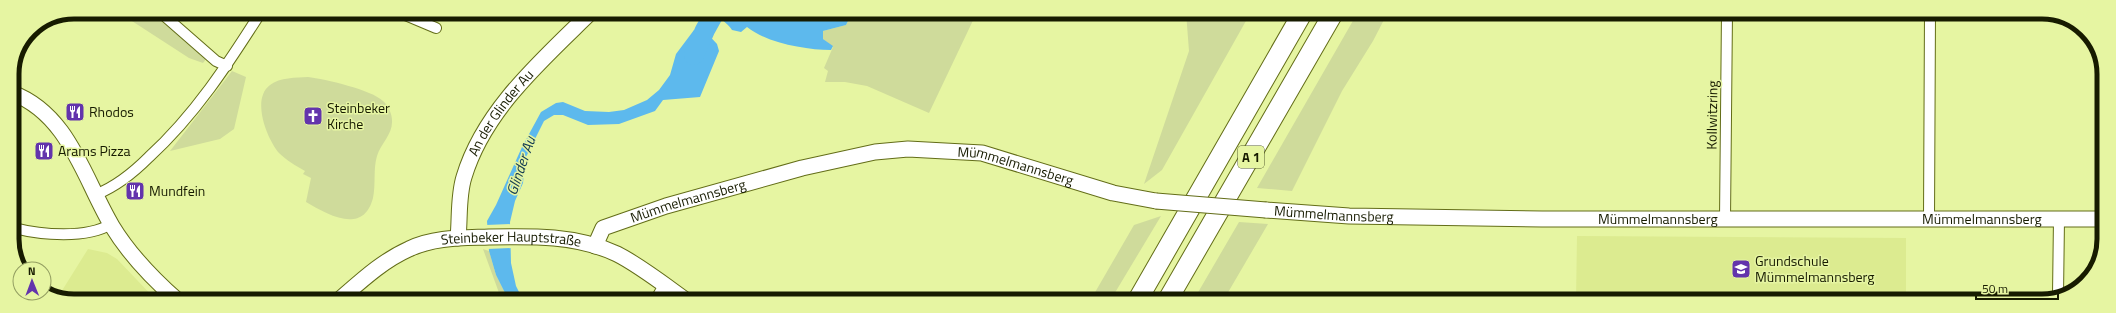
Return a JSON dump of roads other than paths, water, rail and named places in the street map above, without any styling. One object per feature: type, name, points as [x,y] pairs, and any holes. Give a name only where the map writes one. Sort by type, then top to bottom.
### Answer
[{"type":"highway","name":"A 1","points":[[1141,294],[1299,19]]},
{"type":"highway","name":"A 1","points":[[1171,294],[1330,19]]},
{"type":"street","points":[[168,19],[216,60],[227,66]]},
{"type":"street","points":[[97,194],[111,189],[169,139],[197,108],[227,66],[257,19]]},
{"type":"street","points":[[415,19],[436,28]]},
{"type":"street","name":"An der Glinder Au","points":[[458,238],[461,190],[464,178],[475,150],[491,120],[540,62],[584,19]]},
{"type":"street","name":"Kollwitzring","points":[[1725,219],[1727,19]]},
{"type":"street","points":[[1929,218],[1930,19]]},
{"type":"street","points":[[19,97],[45,112],[68,141],[97,194],[111,224],[141,264],[172,294]]},
{"type":"street","name":"Mümmelmannsberg","points":[[595,246],[603,228],[666,206],[839,159],[875,152],[908,149],[982,153],[1113,193],[1156,201],[1349,216],[1644,220],[1929,218],[2097,219]]},
{"type":"street","points":[[2058,292],[2059,219]]},
{"type":"street","points":[[19,229],[86,234],[101,230],[111,224]]},
{"type":"street","name":"Steinbeker Hauptstraße","points":[[346,294],[367,276],[408,249],[429,242],[458,238],[516,236],[556,238],[595,246],[617,254],[677,294]]},
{"type":"street","points":[[659,294],[664,285]]},
{"type":"water","points":[[721,19],[849,19],[846,25],[823,31],[823,39],[833,46],[831,50],[799,47],[765,37],[755,33],[747,27],[741,32],[732,30]]},
{"type":"water","points":[[703,29],[717,44],[719,51],[700,97],[663,100],[655,111],[619,124],[588,125],[563,115],[554,115],[544,121],[525,159],[523,183],[515,201],[510,222],[511,263],[516,286],[520,294],[506,294],[496,275],[489,251],[487,221],[496,205],[522,147],[541,112],[556,103],[563,102],[585,111],[609,112],[624,110],[647,100],[659,90],[670,75],[676,54],[694,30],[700,31]]},
{"type":"waterway","name":"Glinder Au","points":[[694,55],[711,19]]},
{"type":"place","name":"Rhodos","points":[[75,112]]},
{"type":"place","name":"Steinbeker Kirche","points":[[313,116]]},
{"type":"place","name":"Arams Pizza","points":[[44,151]]},
{"type":"place","name":"Mundfein","points":[[135,191]]},
{"type":"place","name":"Grundschule Mümmelmannsberg","points":[[1741,269]]}]
